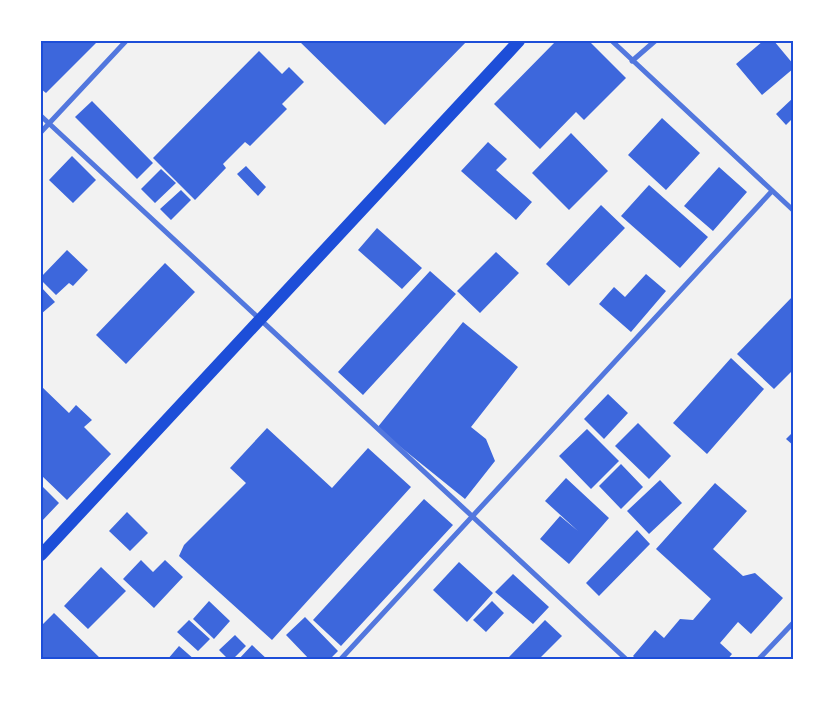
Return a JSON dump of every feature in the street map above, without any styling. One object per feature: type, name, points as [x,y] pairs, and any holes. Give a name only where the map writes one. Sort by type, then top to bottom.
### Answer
[{"type":"main road","points":[[41,555],[519,41]]},
{"type":"street","points":[[41,132],[126,41]]},
{"type":"street","points":[[612,41],[794,211]]},
{"type":"street","points":[[632,61],[655,41]]},
{"type":"street","points":[[41,116],[627,660]]},
{"type":"street","points":[[340,660],[772,191]]},
{"type":"street","points":[[758,660],[794,622]]},
{"type":"building","points":[[41,41],[98,41],[46,93],[41,89]]},
{"type":"building","points":[[299,41],[467,41],[385,125]]},
{"type":"building","points":[[556,41],[589,41],[626,78],[584,120],[576,112],[540,149],[494,104]]},
{"type":"building","points":[[763,41],[774,41],[794,65],[794,68],[762,95],[736,64]]},
{"type":"building","points":[[259,51],[282,74],[289,67],[304,82],[282,104],[287,109],[250,146],[245,142],[223,164],[226,168],[195,200],[153,158]]},
{"type":"building","points":[[794,97],[794,117],[786,125],[776,114]]},
{"type":"building","points":[[92,101],[153,163],[137,179],[75,117]]},
{"type":"building","points":[[662,118],[700,153],[666,190],[628,155]]},
{"type":"building","points":[[571,133],[608,171],[569,210],[532,173]]},
{"type":"building","points":[[488,142],[507,159],[496,170],[532,202],[516,220],[461,171]]},
{"type":"building","points":[[72,156],[96,180],[73,203],[49,180]]},
{"type":"building","points":[[246,166],[266,187],[258,196],[237,174]]},
{"type":"building","points":[[719,167],[747,192],[713,231],[684,206]]},
{"type":"building","points":[[161,169],[176,183],[155,203],[141,189]]},
{"type":"building","points":[[649,185],[708,237],[680,268],[621,216]]},
{"type":"building","points":[[181,190],[191,200],[171,220],[160,209]]},
{"type":"building","points":[[601,205],[625,228],[569,286],[546,264]]},
{"type":"building","points":[[377,228],[422,268],[402,289],[358,250]]},
{"type":"building","points":[[67,250],[88,270],[73,286],[69,283],[56,295],[41,280],[41,277]]},
{"type":"building","points":[[496,252],[519,273],[480,313],[457,291]]},
{"type":"building","points":[[165,263],[195,292],[126,364],[96,335]]},
{"type":"building","points":[[430,271],[456,294],[363,395],[338,372]]},
{"type":"building","points":[[646,274],[666,291],[631,332],[599,304],[614,287],[625,297]]},
{"type":"building","points":[[41,287],[55,302],[41,314]]},
{"type":"building","points":[[794,295],[794,369],[774,389],[737,354]]},
{"type":"building","points":[[463,322],[518,367],[471,427],[486,439],[495,461],[465,499],[377,428]]},
{"type":"building","points":[[731,358],[764,389],[707,454],[673,423]]},
{"type":"building","points":[[41,386],[69,413],[76,405],[92,420],[84,427],[111,454],[67,500],[41,475]]},
{"type":"building","points":[[608,394],[628,413],[604,439],[584,419]]},
{"type":"building","points":[[638,423],[671,456],[649,479],[615,446]]},
{"type":"building","points":[[267,428],[332,488],[368,448],[411,487],[272,640],[179,556],[184,545],[246,483],[230,468]]},
{"type":"building","points":[[587,429],[619,461],[591,489],[559,456]]},
{"type":"building","points":[[794,431],[794,446],[786,439]]},
{"type":"building","points":[[621,464],[643,487],[621,509],[599,486]]},
{"type":"building","points":[[566,478],[609,518],[569,564],[540,539],[560,516],[578,531],[545,501]]},
{"type":"building","points":[[660,480],[682,503],[649,534],[627,511]]},
{"type":"building","points":[[715,483],[747,511],[713,549],[743,576],[755,573],[783,598],[751,634],[738,622],[720,643],[732,654],[727,660],[637,660],[633,656],[655,630],[664,638],[680,619],[693,620],[711,599],[656,549]]},
{"type":"building","points":[[43,487],[59,503],[41,522],[41,488]]},
{"type":"building","points":[[424,499],[453,525],[341,646],[313,620]]},
{"type":"building","points":[[127,512],[148,533],[130,551],[109,531]]},
{"type":"building","points":[[637,530],[650,544],[599,596],[586,583]]},
{"type":"building","points":[[141,560],[153,572],[165,560],[183,577],[154,608],[123,579]]},
{"type":"building","points":[[459,562],[493,593],[467,622],[433,590]]},
{"type":"building","points":[[101,567],[126,591],[88,629],[64,606]]},
{"type":"building","points":[[513,574],[549,607],[533,624],[495,592]]},
{"type":"building","points":[[209,601],[230,621],[214,639],[193,619]]},
{"type":"building","points":[[492,601],[504,613],[486,632],[473,620]]},
{"type":"building","points":[[54,613],[102,660],[41,660],[41,626]]},
{"type":"building","points":[[305,617],[338,651],[329,660],[310,660],[286,635]]},
{"type":"building","points":[[189,620],[210,639],[198,651],[177,632]]},
{"type":"building","points":[[545,620],[562,636],[538,660],[512,660],[509,657]]},
{"type":"building","points":[[235,635],[246,646],[232,660],[229,660],[219,650]]},
{"type":"building","points":[[252,645],[268,660],[238,660]]},
{"type":"building","points":[[179,646],[195,660],[167,660]]}]
